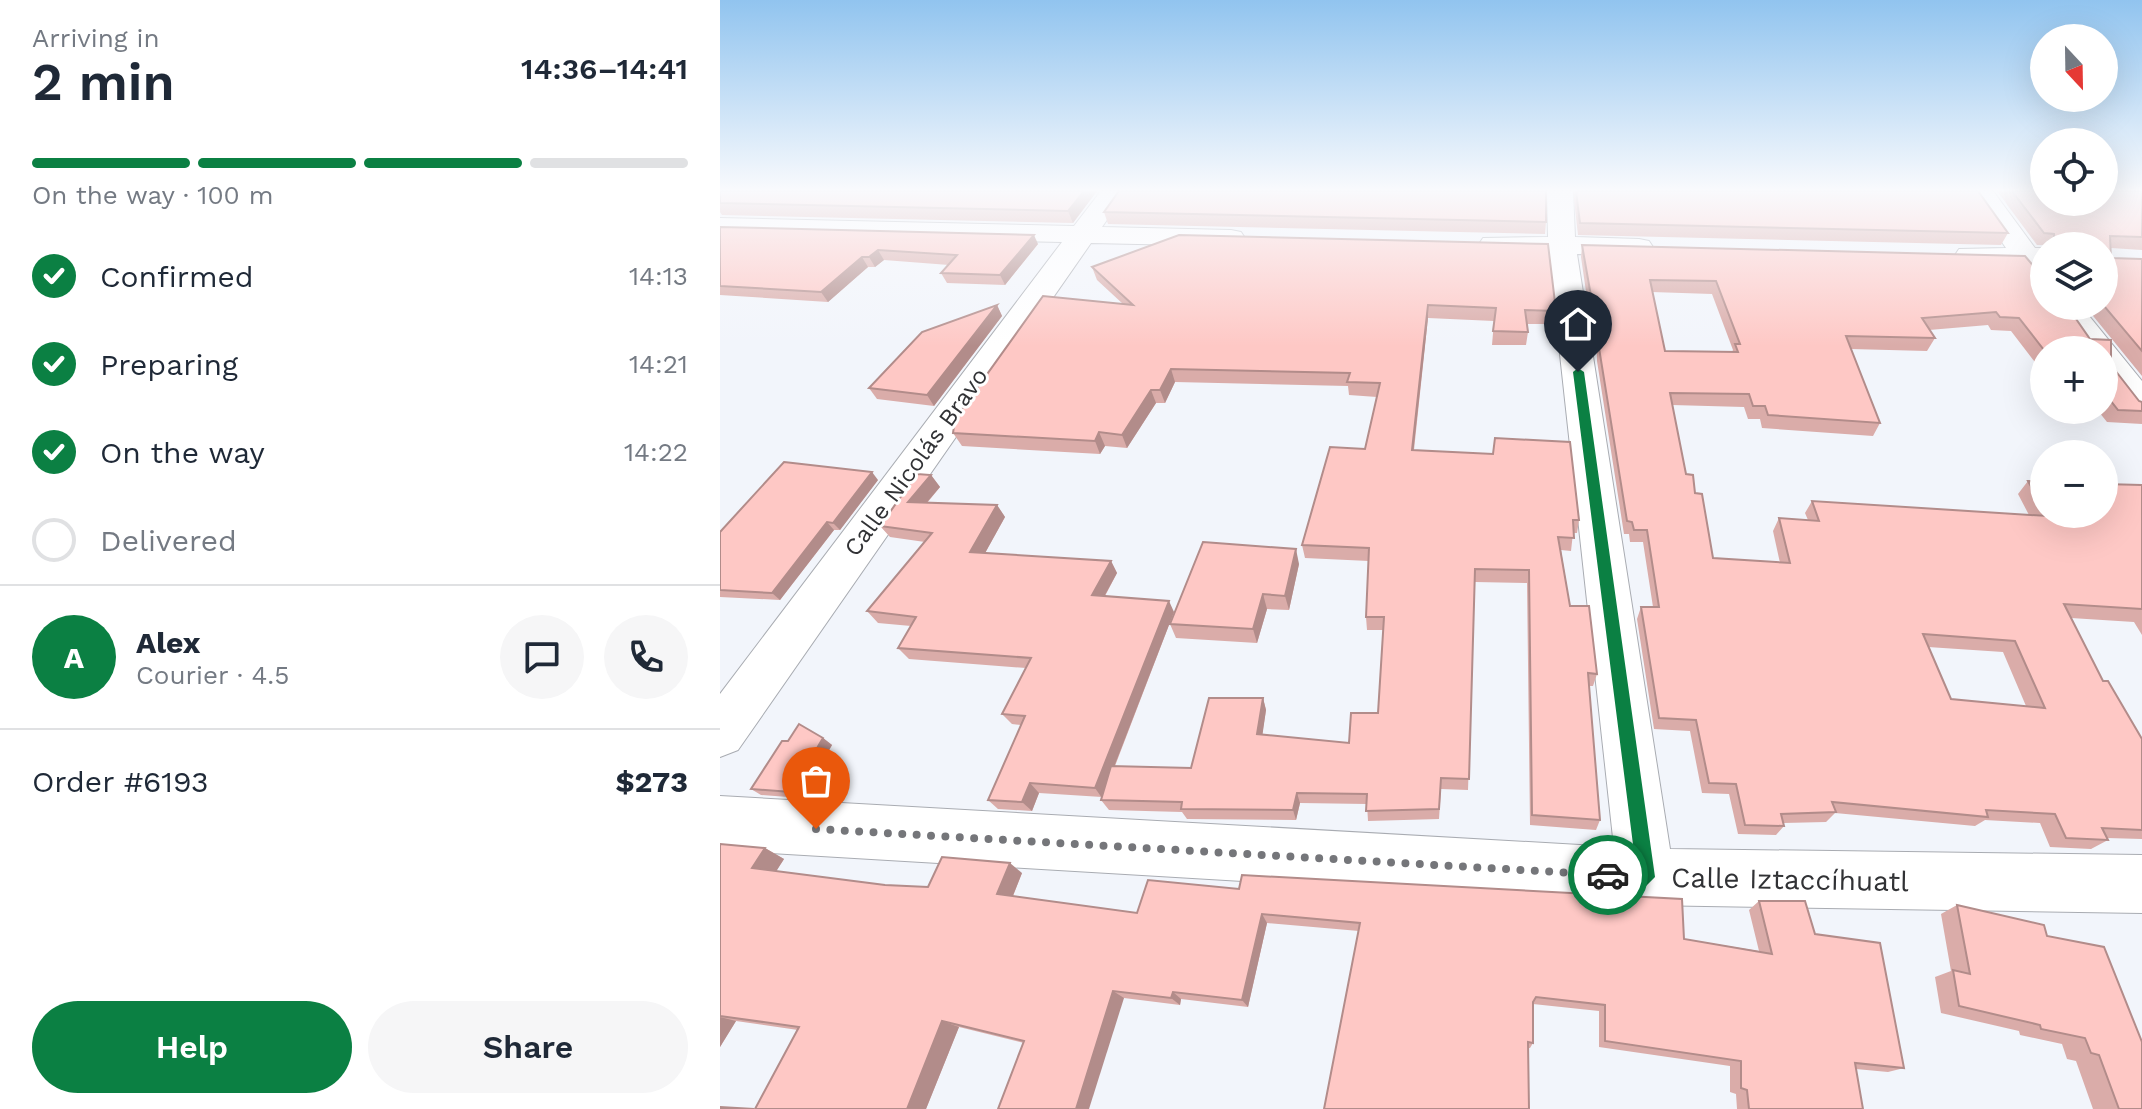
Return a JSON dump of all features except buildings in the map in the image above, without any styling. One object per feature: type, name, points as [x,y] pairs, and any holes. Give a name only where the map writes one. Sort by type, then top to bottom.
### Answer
[{"type":"street","name":"Calle Nicolás Bravo","points":[[720,734],[1074,243]]},
{"type":"street","points":[[1468,243],[1670,248]]},
{"type":"street","points":[[1562,245],[1646,877]]},
{"type":"street","points":[[1949,255],[2030,263]]},
{"type":"street","points":[[2076,320],[2089,336]]},
{"type":"street","points":[[2118,374],[2142,404]]},
{"type":"street","name":"Calle Iztaccíhuatl","points":[[720,823],[1646,877],[2142,884]]},
{"type":"way so far","points":[[816,829],[1608,875]]},
{"type":"route","points":[[1578,372],[1646,877],[1608,875]]}]
